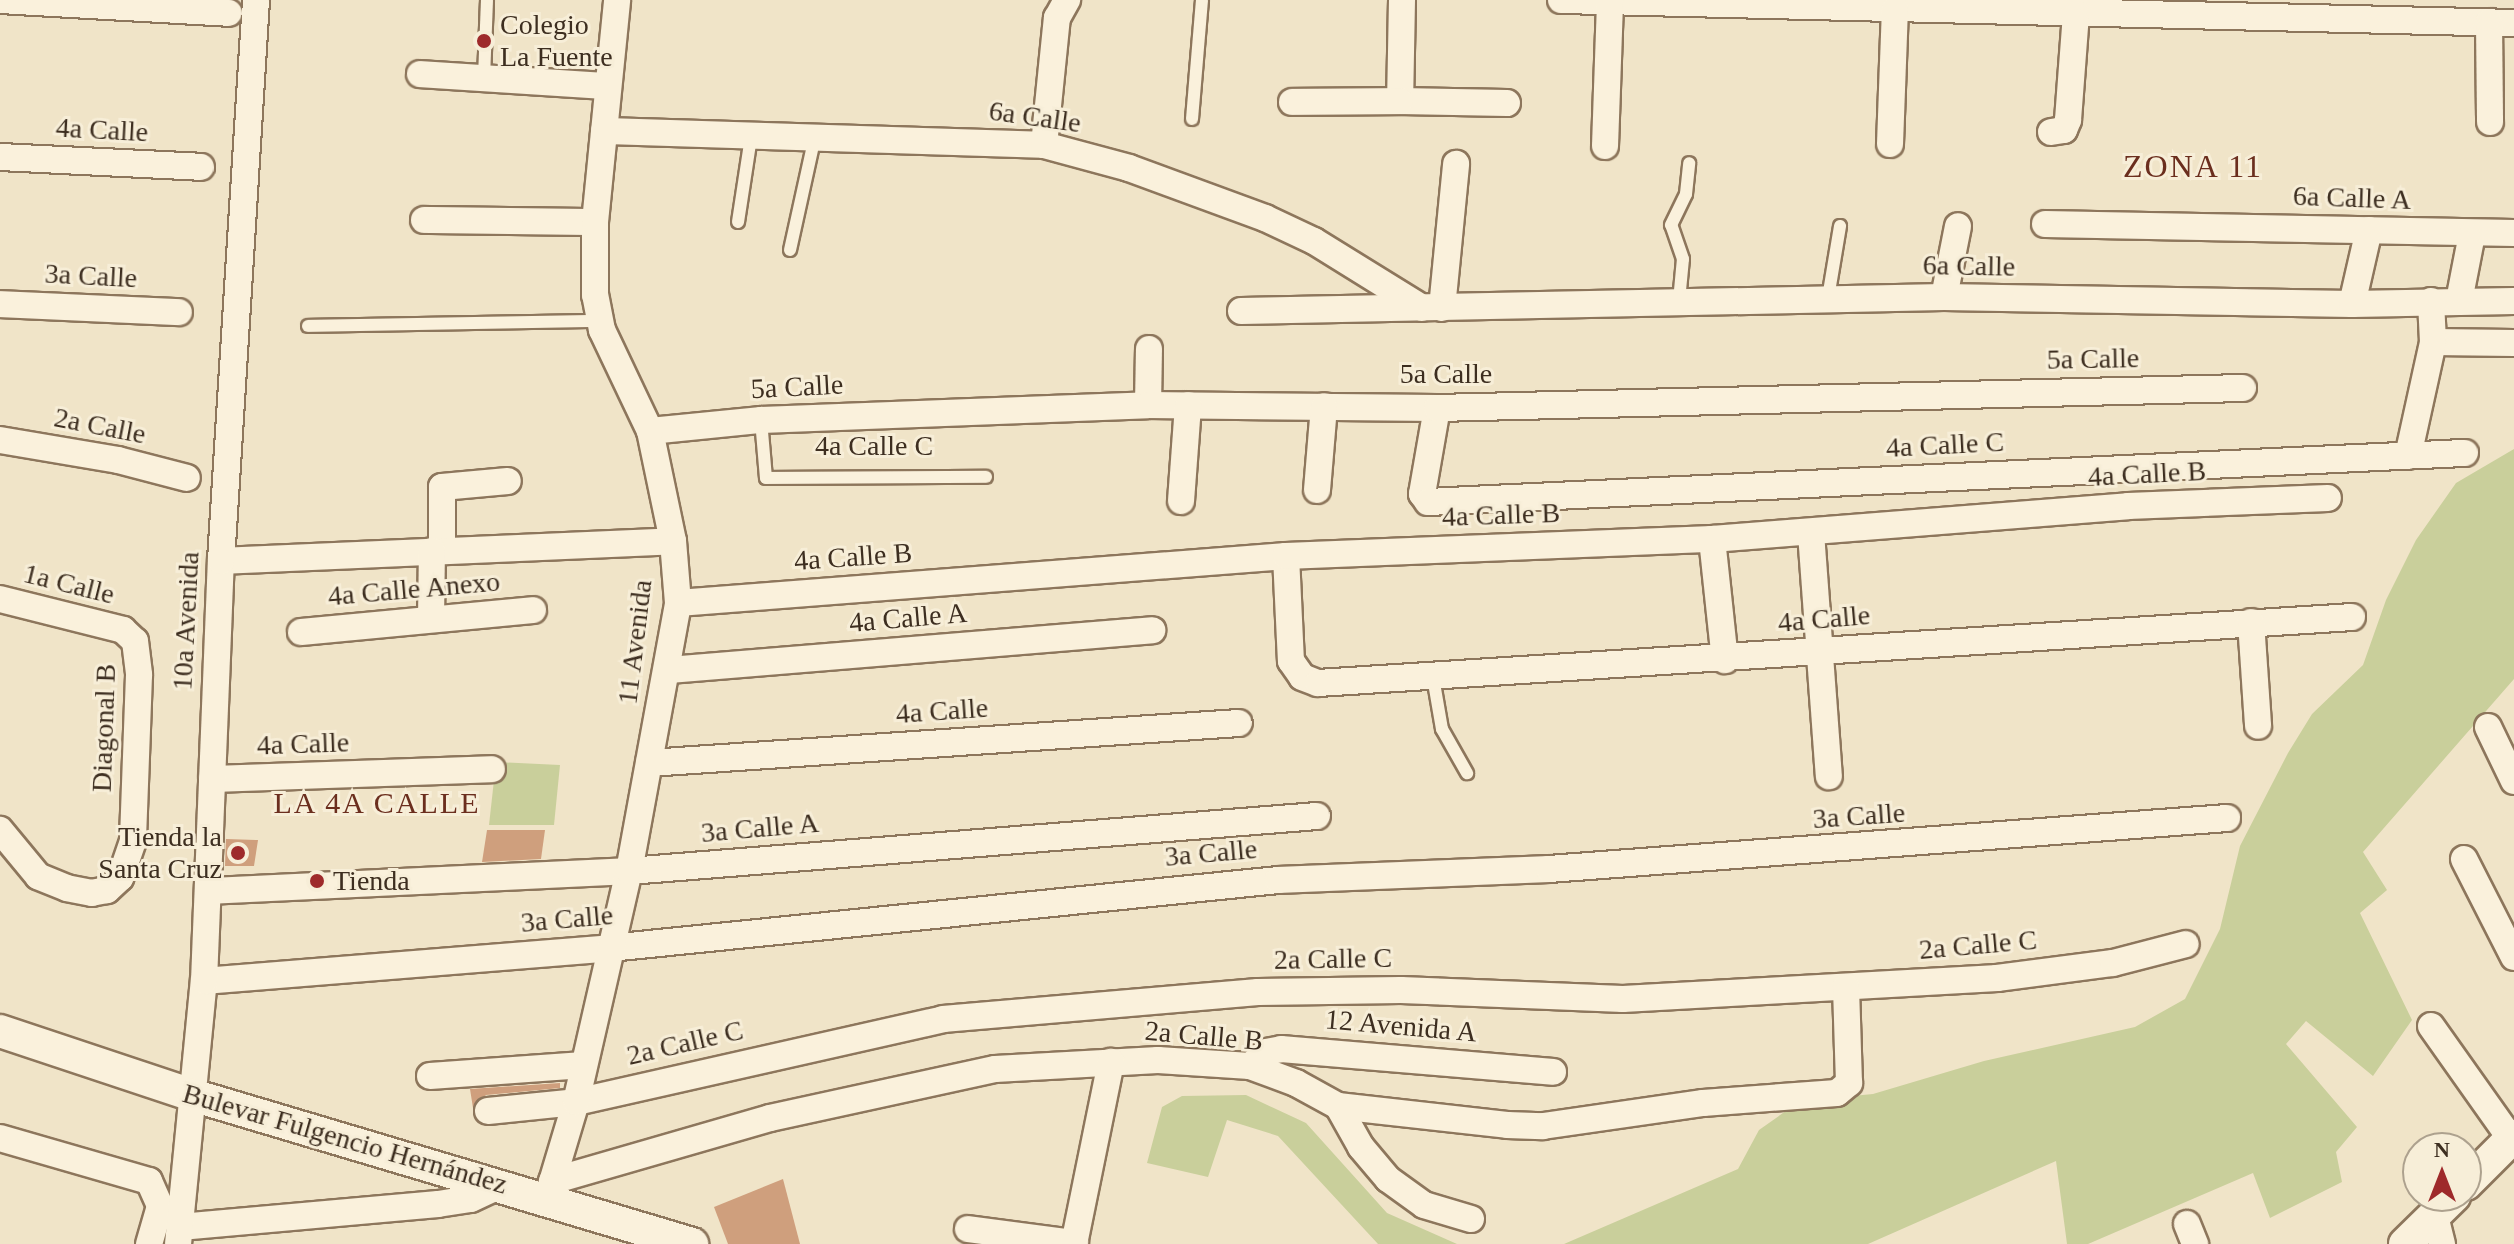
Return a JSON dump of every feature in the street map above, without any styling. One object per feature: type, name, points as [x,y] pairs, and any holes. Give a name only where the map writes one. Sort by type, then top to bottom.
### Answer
[{"type":"street","points":[[0,0],[229,13]]},
{"type":"street","name":"10a Avenida","points":[[179,1236],[204,981],[221,561],[256,0]]},
{"type":"street","name":"11 Avenida","points":[[550,1190],[576,1102],[629,871],[669,670],[678,603],[673,541],[650,431],[598,321],[595,222],[617,0]]},
{"type":"street","points":[[1044,145],[1057,18],[1067,0]]},
{"type":"street","points":[[1400,101],[1402,0]]},
{"type":"street","points":[[1561,0],[2501,22],[2490,122]]},
{"type":"street","points":[[1605,146],[1610,1]]},
{"type":"street","points":[[1890,144],[1895,9]]},
{"type":"street","points":[[2051,132],[2064,130],[2068,120],[2076,13]]},
{"type":"street","points":[[420,74],[608,86]]},
{"type":"street","points":[[1292,102],[1507,103]]},
{"type":"street","name":"6a Calle","points":[[604,131],[751,137],[815,135],[1044,145],[1129,168],[1265,218],[1314,241],[1432,308]]},
{"type":"street","name":"4a Calle","points":[[0,157],[201,167]]},
{"type":"street","points":[[1432,308],[1456,164]]},
{"type":"street","points":[[424,220],[595,222]]},
{"type":"street","name":"6a Calle A","points":[[2045,224],[2514,233]]},
{"type":"street","points":[[1944,297],[1958,226]]},
{"type":"street","points":[[2352,304],[2369,230]]},
{"type":"street","points":[[2459,301],[2472,234]]},
{"type":"street","name":"6a Calle","points":[[1241,311],[1944,297],[2352,304],[2514,301]]},
{"type":"street","points":[[2408,456],[2433,342],[2431,301]]},
{"type":"street","name":"3a Calle","points":[[0,304],[179,312]]},
{"type":"street","points":[[2433,342],[2514,343]]},
{"type":"street","points":[[1148,405],[1149,349]]},
{"type":"street","name":"5a Calle","points":[[650,431],[761,420],[1148,405],[1437,408],[2243,388]]},
{"type":"street","points":[[1181,501],[1188,405]]},
{"type":"street","points":[[1317,490],[1324,406]]},
{"type":"street","name":"4a Calle C","points":[[1437,408],[1422,492],[1428,502],[2465,453]]},
{"type":"street","name":"2a Calle","points":[[0,440],[118,460],[187,478]]},
{"type":"street","points":[[431,619],[442,487],[508,481]]},
{"type":"street","name":"4a Calle B","points":[[678,603],[1286,556],[1712,539],[2128,506],[2328,498]]},
{"type":"street","points":[[1811,533],[1829,776]]},
{"type":"street","points":[[1712,539],[1725,660]]},
{"type":"street","points":[[221,561],[673,541]]},
{"type":"street","name":"4a Calle","points":[[1286,556],[1291,661],[1302,677],[1318,683],[1725,660],[1818,651],[2352,617]]},
{"type":"street","name":"1a Calle","points":[[0,599],[123,630]]},
{"type":"street","name":"4a Calle Anexo","points":[[301,632],[533,610]]},
{"type":"street","points":[[2251,622],[2258,726]]},
{"type":"street","name":"Diagonal B","points":[[0,830],[38,876],[67,888],[92,893],[107,890],[120,878],[133,841],[139,675],[135,641],[123,630]]},
{"type":"street","name":"4a Calle A","points":[[669,670],[1152,630]]},
{"type":"street","name":"4a Calle","points":[[649,763],[1239,723]]},
{"type":"street","points":[[2488,727],[2514,781]]},
{"type":"street","name":"4a Calle","points":[[212,779],[492,769]]},
{"type":"street","name":"3a Calle A","points":[[209,891],[629,871],[1317,816]]},
{"type":"street","name":"3a Calle","points":[[204,981],[610,948],[1278,880],[1595,866],[2227,818]]},
{"type":"street","points":[[2464,859],[2514,957]]},
{"type":"street","name":"2a Calle C","points":[[488,1111],[576,1102],[943,1019],[1258,992],[1401,990],[1623,999],[1997,978],[2113,963],[2186,944]]},
{"type":"street","name":"2a Calle B","points":[[550,1190],[770,1118],[950,1075],[1111,1062],[1250,1066],[1296,1083],[1338,1106],[1543,1126],[1703,1103],[1837,1093],[1849,1083],[1846,987]]},
{"type":"street","points":[[2431,1026],[2512,1138],[2482,1168]]},
{"type":"street","name":"Bulevar Fulgencio Hernández","points":[[0,1031],[192,1095],[501,1185],[550,1190],[680,1240]]},
{"type":"street","name":"12 Avenida A","points":[[1250,1066],[1273,1050],[1294,1049],[1553,1072]]},
{"type":"street","points":[[968,1229],[1074,1244],[1111,1062]]},
{"type":"street","points":[[430,1076],[584,1065]]},
{"type":"street","points":[[1338,1106],[1361,1147],[1388,1179],[1424,1205],[1471,1219]]},
{"type":"street","points":[[0,1138],[149,1181],[158,1190],[160,1206],[149,1244]]},
{"type":"street","points":[[179,1236],[471,1199],[501,1185]]},
{"type":"street","points":[[2405,1244],[2444,1219]]},
{"type":"street","points":[[633,1244],[680,1240]]},
{"type":"lane","points":[[484,78],[487,0]]},
{"type":"lane","points":[[1192,119],[1202,0]]},
{"type":"lane","points":[[790,250],[815,135]]},
{"type":"lane","points":[[738,222],[751,137]]},
{"type":"lane","points":[[1679,301],[1683,259],[1671,225],[1686,194],[1689,163]]},
{"type":"lane","points":[[1828,298],[1840,226]]},
{"type":"lane","points":[[308,326],[598,321]]},
{"type":"lane","name":"4a Calle C","points":[[761,420],[764,476],[986,477]]},
{"type":"lane","points":[[1433,677],[1442,729],[1467,773]]},
{"type":"green space","points":[[2514,449],[2514,679],[2363,852],[2387,890],[2360,913],[2412,1020],[2373,1076],[2306,1021],[2286,1044],[2357,1127],[2336,1152],[2342,1182],[2270,1218],[2253,1173],[2088,1244],[2067,1244],[2056,1161],[1868,1244],[1564,1244],[1738,1169],[1759,1130],[1800,1101],[1873,1094],[1984,1061],[2135,1027],[2185,999],[2220,929],[2240,846],[2288,753],[2312,714],[2363,665],[2386,600],[2416,540],[2456,483]]},
{"type":"green space","points":[[496,762],[560,765],[554,825],[489,825]]},
{"type":"green space","points":[[1246,1095],[1306,1123],[1387,1213],[1457,1244],[1378,1244],[1278,1136],[1227,1120],[1208,1177],[1147,1163],[1162,1107],[1182,1096]]},
{"type":"building","points":[[487,830],[545,830],[541,859],[482,862]]},
{"type":"building","name":"Tienda la Santa Cruz","points":[[226,839],[258,840],[254,866],[225,866]]},
{"type":"building","points":[[560,1083],[560,1088],[486,1095],[473,1108],[470,1089]]},
{"type":"building","points":[[783,1179],[800,1244],[728,1244],[714,1207]]},
{"type":"place","name":"Colegio La Fuente","points":[[484,41]]},
{"type":"place","name":"Tienda la Santa Cruz","points":[[238,853]]},
{"type":"place","name":"Tienda","points":[[317,881]]},
{"type":"district","name":"ZONA 11","points":[[2193,166]]},
{"type":"district","name":"LA 4A CALLE","points":[[377,803]]}]
